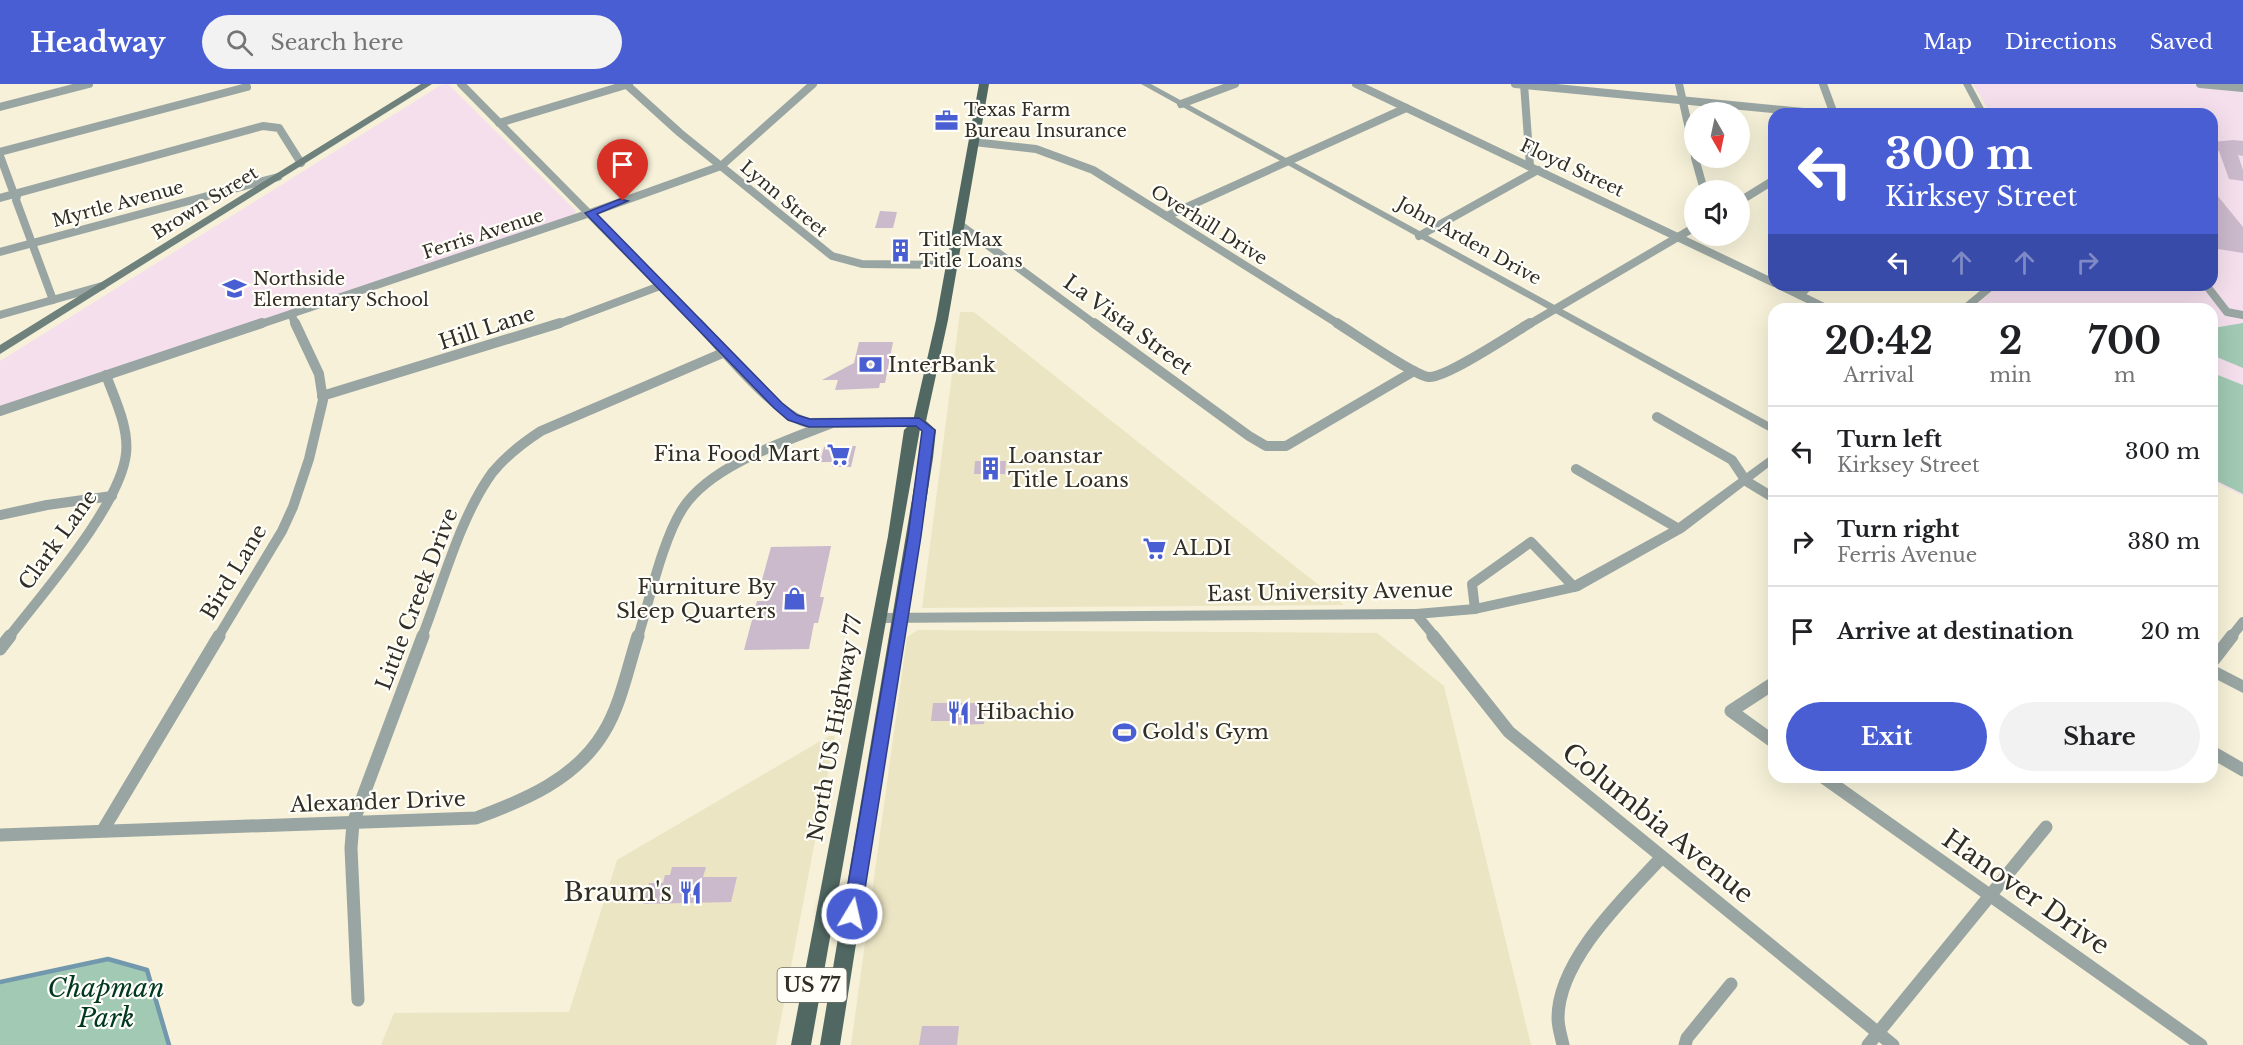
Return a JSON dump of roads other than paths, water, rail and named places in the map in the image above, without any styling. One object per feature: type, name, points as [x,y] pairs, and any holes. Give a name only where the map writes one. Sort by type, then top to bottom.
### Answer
[{"type":"main road","name":"Brown Street","points":[[0,350],[427,84]]},
{"type":"main road","name":"North US Highway 77","points":[[830,1045],[890,618],[910,430],[919,422],[942,320],[984,84]]},
{"type":"main road","name":"North US Highway 77","points":[[801,1045],[890,618],[914,536],[929,430],[919,422]]},
{"type":"street","points":[[0,107],[89,84]]},
{"type":"street","points":[[461,84],[792,417],[809,423],[919,422]]},
{"type":"street","points":[[500,123],[628,84]]},
{"type":"street","name":"Lynn Street","points":[[628,84],[721,166],[832,256],[862,264],[951,265]]},
{"type":"street","name":"Ferris Avenue","points":[[0,411],[590,213],[721,166],[813,84]]},
{"type":"street","name":"John Arden Drive","points":[[1144,84],[1768,427]]},
{"type":"street","points":[[1181,104],[1234,84]]},
{"type":"street","name":"Floyd Street","points":[[1356,84],[1768,280]]},
{"type":"street","points":[[1515,84],[1768,108]]},
{"type":"street","points":[[1419,236],[1534,168],[1524,84]]},
{"type":"street","points":[[1678,84],[1684,112]]},
{"type":"street","points":[[1823,84],[1832,108]]},
{"type":"street","points":[[1967,84],[1980,108]]},
{"type":"street","points":[[2200,84],[2243,88]]},
{"type":"street","points":[[53,300],[0,154],[247,87]]},
{"type":"street","points":[[1167,216],[1406,108]]},
{"type":"street","points":[[0,198],[263,126],[273,126],[282,131],[301,163]]},
{"type":"street","name":"Overhill Drive","points":[[974,142],[1036,149],[1082,164],[1414,371]]},
{"type":"street","name":"Myrtle Avenue","points":[[0,252],[278,177]]},
{"type":"street","points":[[1750,195],[1768,184]]},
{"type":"street","name":"La Vista Street","points":[[959,224],[1259,444],[1278,449],[1286,446],[1414,371]]},
{"type":"street","points":[[1414,371],[1429,377],[1448,371],[1684,232]]},
{"type":"street","points":[[0,315],[106,285]]},
{"type":"street","name":"Hill Lane","points":[[322,396],[530,334],[660,286]]},
{"type":"street","points":[[1792,291],[1816,303]]},
{"type":"street","points":[[1800,295],[1804,291]]},
{"type":"street","points":[[1972,303],[1986,291]]},
{"type":"street","points":[[2211,291],[2227,312],[2243,315]]},
{"type":"street","name":"Bird Lane","points":[[104,831],[282,531],[293,507],[309,459],[322,396],[319,374],[291,314]]},
{"type":"street","name":"Little Creek Drive","points":[[358,1000],[351,848],[353,824],[469,513],[493,472],[525,442],[561,421],[725,352]]},
{"type":"street","name":"Clark Lane","points":[[0,649],[81,544],[112,496],[123,472],[126,453],[124,424],[106,375]]},
{"type":"street","points":[[1657,417],[1732,460],[1746,481],[1768,494]]},
{"type":"street","name":"Alexander Drive","points":[[0,835],[476,818],[523,801],[584,760],[605,731],[619,696],[670,536],[682,509],[696,491],[708,480],[773,446],[832,423]]},
{"type":"street","name":"East University Avenue","points":[[890,618],[1416,614],[1475,609],[1574,587],[1679,529],[1746,481],[1768,462]]},
{"type":"street","points":[[1576,469],[1679,529]]},
{"type":"street","points":[[0,515],[47,505],[112,496]]},
{"type":"street","points":[[1475,609],[1472,584],[1531,542],[1574,587]]},
{"type":"street","name":"Columbia Avenue","points":[[1416,614],[1509,732],[1893,1045]]},
{"type":"street","points":[[2218,654],[2243,622]]},
{"type":"street","points":[[2218,673],[2243,687]]},
{"type":"street","points":[[1768,687],[1731,711],[1768,738]]},
{"type":"street","points":[[2218,755],[2243,770]]},
{"type":"street","name":"Hanover Drive","points":[[1831,783],[2201,1045]]},
{"type":"street","points":[[1868,1045],[2046,827]]},
{"type":"street","points":[[1563,1045],[1558,1016],[1568,979],[1596,930],[1661,858]]},
{"type":"street","points":[[1685,1045],[1687,1038],[1731,984]]},
{"type":"waterway","points":[[0,982],[108,959],[147,970],[169,1045]]},
{"type":"place","name":"Texas Farm Bureau Insurance","points":[[946,120]]},
{"type":"place","name":"TitleMax Title Loans","points":[[901,250]]},
{"type":"place","name":"Northside Elementary School","points":[[235,289]]},
{"type":"place","name":"InterBank","points":[[870,365]]},
{"type":"place","name":"Fina Food Mart","points":[[838,454]]},
{"type":"place","name":"Loanstar Title Loans","points":[[990,468]]},
{"type":"place","name":"ALDI","points":[[1155,548]]},
{"type":"place","name":"Furniture By Sleep Quarters","points":[[794,599]]},
{"type":"place","name":"Hibachio","points":[[958,712]]},
{"type":"place","name":"Gold's Gym","points":[[1124,732]]},
{"type":"place","name":"Braum's","points":[[690,892]]},
{"type":"park label","name":"Chapman Park","points":[[106,1003]]}]
